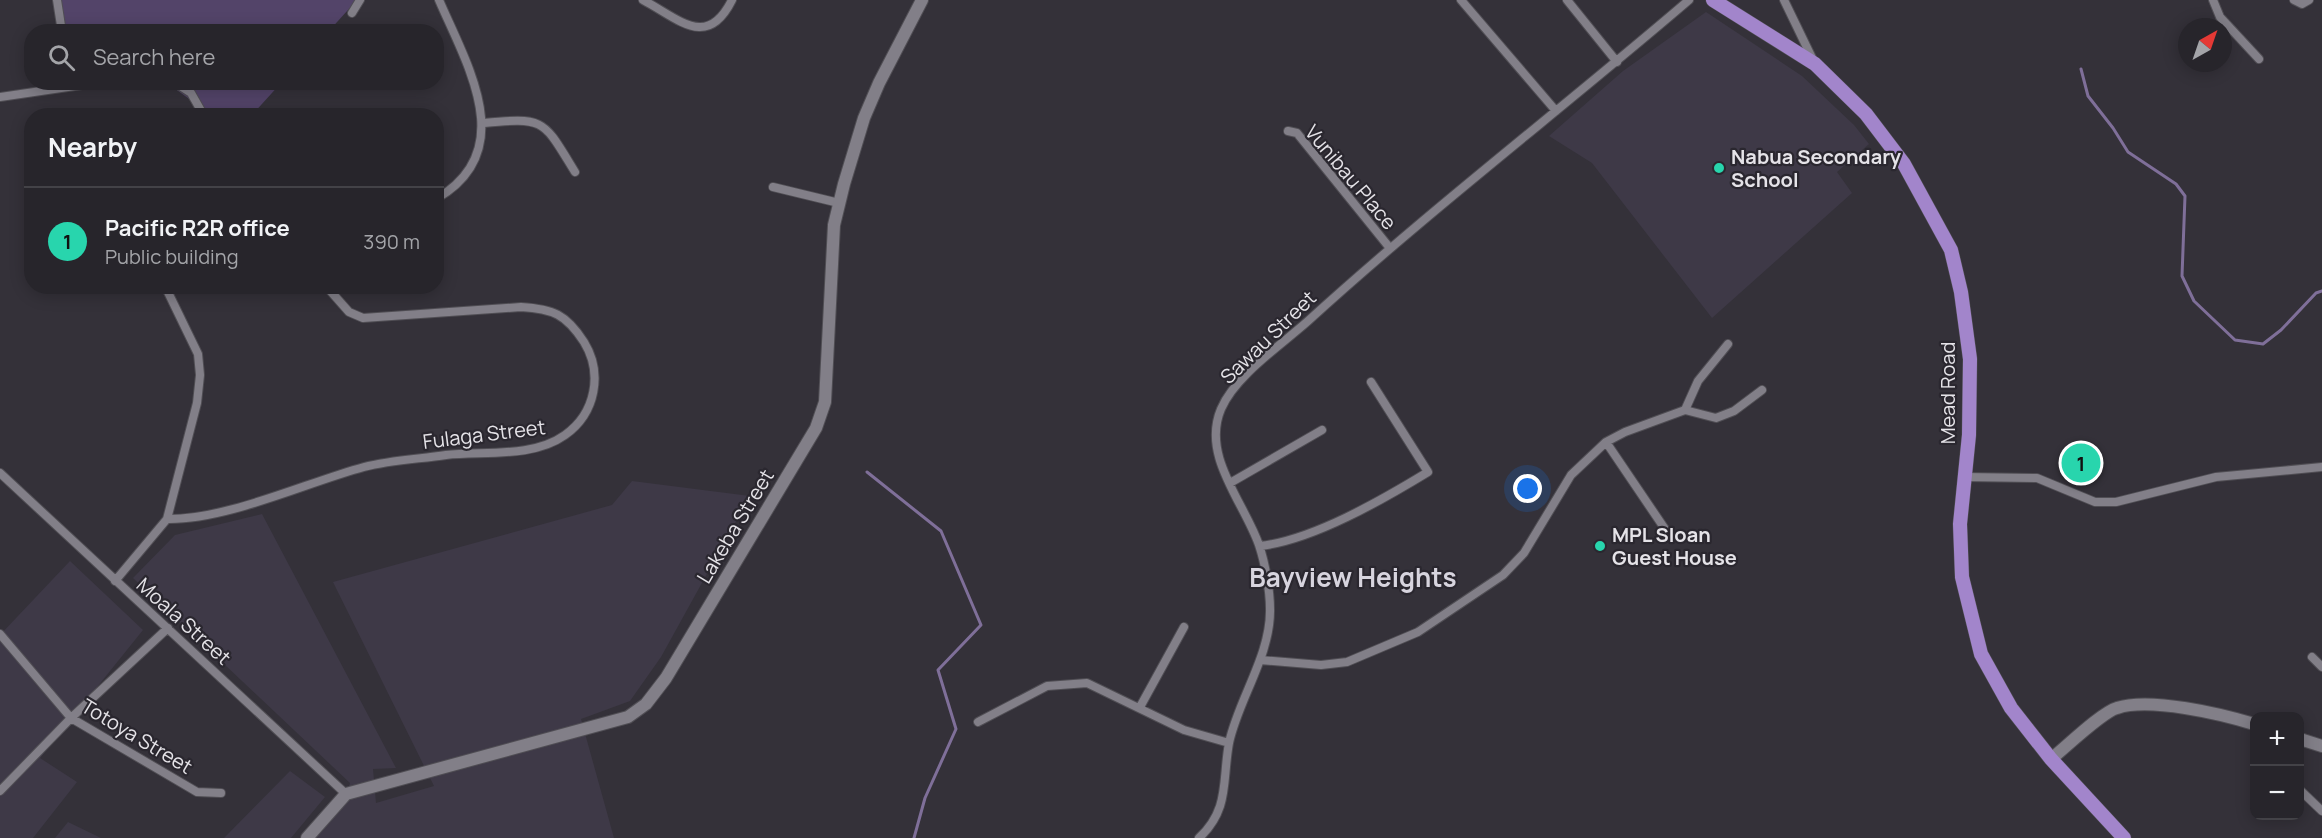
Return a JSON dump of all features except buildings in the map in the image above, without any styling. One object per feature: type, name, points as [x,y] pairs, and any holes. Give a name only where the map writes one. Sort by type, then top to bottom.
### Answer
[{"type":"main road","name":"Lakeba Street","points":[[346,794],[628,717],[646,704],[666,678],[816,428],[825,402],[834,225],[839,203],[868,109],[922,0]]},
{"type":"main road","name":"Mead Road","points":[[1713,0],[1815,64],[1866,114],[1889,142],[1924,197],[1951,250],[1961,292],[1970,359],[1969,435],[1960,524],[1962,577],[1981,654],[2011,708],[2051,759],[2124,838]]},
{"type":"main road","points":[[2051,759],[2116,708],[2152,705],[2213,713],[2250,723]]},
{"type":"main road","points":[[2304,740],[2322,746]]},
{"type":"main road","points":[[307,838],[346,794]]},
{"type":"street","points":[[58,0],[61,24]]},
{"type":"street","points":[[352,13],[360,0]]},
{"type":"street","points":[[439,0],[477,92],[484,123],[480,145],[471,168],[461,182],[444,194]]},
{"type":"street","points":[[643,0],[702,29],[716,24],[732,0]]},
{"type":"street","points":[[1461,0],[1556,111]]},
{"type":"street","points":[[1567,0],[1617,62]]},
{"type":"street","name":"Sawau Street","points":[[1199,838],[1209,828],[1222,807],[1229,743],[1260,660],[1270,610],[1260,546],[1216,450],[1216,426],[1221,408],[1246,375],[1389,248],[1617,62],[1689,0]]},
{"type":"street","points":[[1784,0],[1815,64]]},
{"type":"street","points":[[2213,0],[2220,17],[2259,59]]},
{"type":"street","points":[[2294,0],[2301,4],[2309,0]]},
{"type":"street","points":[[0,97],[37,90]]},
{"type":"street","points":[[186,90],[191,93],[199,108]]},
{"type":"street","points":[[484,123],[525,119],[542,126],[554,138],[575,172]]},
{"type":"street","name":"Vunibau Place","points":[[1288,131],[1297,133],[1389,248]]},
{"type":"street","points":[[773,188],[839,203]]},
{"type":"street","points":[[116,581],[167,519],[197,403],[200,375],[198,354],[169,294]]},
{"type":"street","name":"Fulaga Street","points":[[167,519],[204,517],[365,467],[457,454],[547,446],[567,434],[583,416],[596,376],[594,362],[577,331],[564,317],[546,309],[521,307],[363,318],[349,312],[333,294]]},
{"type":"street","points":[[1685,410],[1698,381],[1728,344]]},
{"type":"street","points":[[1260,546],[1285,541],[1348,516],[1428,472],[1371,382]]},
{"type":"street","points":[[1260,660],[1320,665],[1347,662],[1419,632],[1444,617],[1503,574],[1524,553],[1571,475],[1606,442],[1625,432],[1685,410],[1716,418],[1734,411],[1762,390]]},
{"type":"street","points":[[1230,483],[1322,430]]},
{"type":"street","points":[[1606,442],[1669,535]]},
{"type":"street","points":[[1963,477],[2037,478],[2095,501],[2116,502],[2216,477],[2322,467]]},
{"type":"street","name":"Moala Street","points":[[0,473],[346,794]]},
{"type":"street","points":[[1140,707],[1184,627]]},
{"type":"street","points":[[0,791],[71,718],[168,628]]},
{"type":"street","name":"Totoya Street","points":[[0,634],[71,718],[197,792],[221,793]]},
{"type":"street","points":[[2312,657],[2322,667]]},
{"type":"street","points":[[978,722],[1047,686],[1088,683],[1184,730],[1229,743]]},
{"type":"street","points":[[2304,798],[2322,812]]},
{"type":"shaded area","points":[[61,0],[357,0],[335,24],[62,24]]},
{"type":"shaded area","name":"Nabua Secondary School","points":[[1706,12],[1802,76],[1854,125],[1869,144],[1837,172],[1852,193],[1712,318],[1592,163],[1549,136],[1623,71]]},
{"type":"shaded area","points":[[177,90],[275,90],[258,108],[200,108]]},
{"type":"shaded area","points":[[632,481],[750,496],[661,657],[630,701],[581,719],[614,838],[315,838],[344,804],[350,783],[133,578],[175,535],[262,514],[396,768],[373,769],[376,803],[434,786],[333,582],[612,505]]},
{"type":"shaded area","points":[[70,561],[143,630],[40,758],[77,782],[33,838],[0,838],[0,635]]},
{"type":"shaded area","points":[[290,771],[325,797],[291,838],[224,838]]},
{"type":"shaded area","points":[[68,822],[101,838],[55,838]]},
{"type":"waterway","points":[[2081,69],[2088,96],[2128,152],[2176,184],[2185,196],[2182,276],[2194,301],[2235,340],[2263,344],[2281,330],[2316,293],[2322,291]]},
{"type":"waterway","points":[[867,472],[941,531],[981,625],[938,670],[956,729],[925,798],[914,838]]},
{"type":"place","name":"Nabua Secondary School","points":[[1719,168]]},
{"type":"place","name":"Pacific R2R office","points":[[2081,463]]},
{"type":"place","name":"MPL Sloan Guest House","points":[[1600,546]]},
{"type":"district","name":"Bayview Heights","points":[[1353,577]]}]
